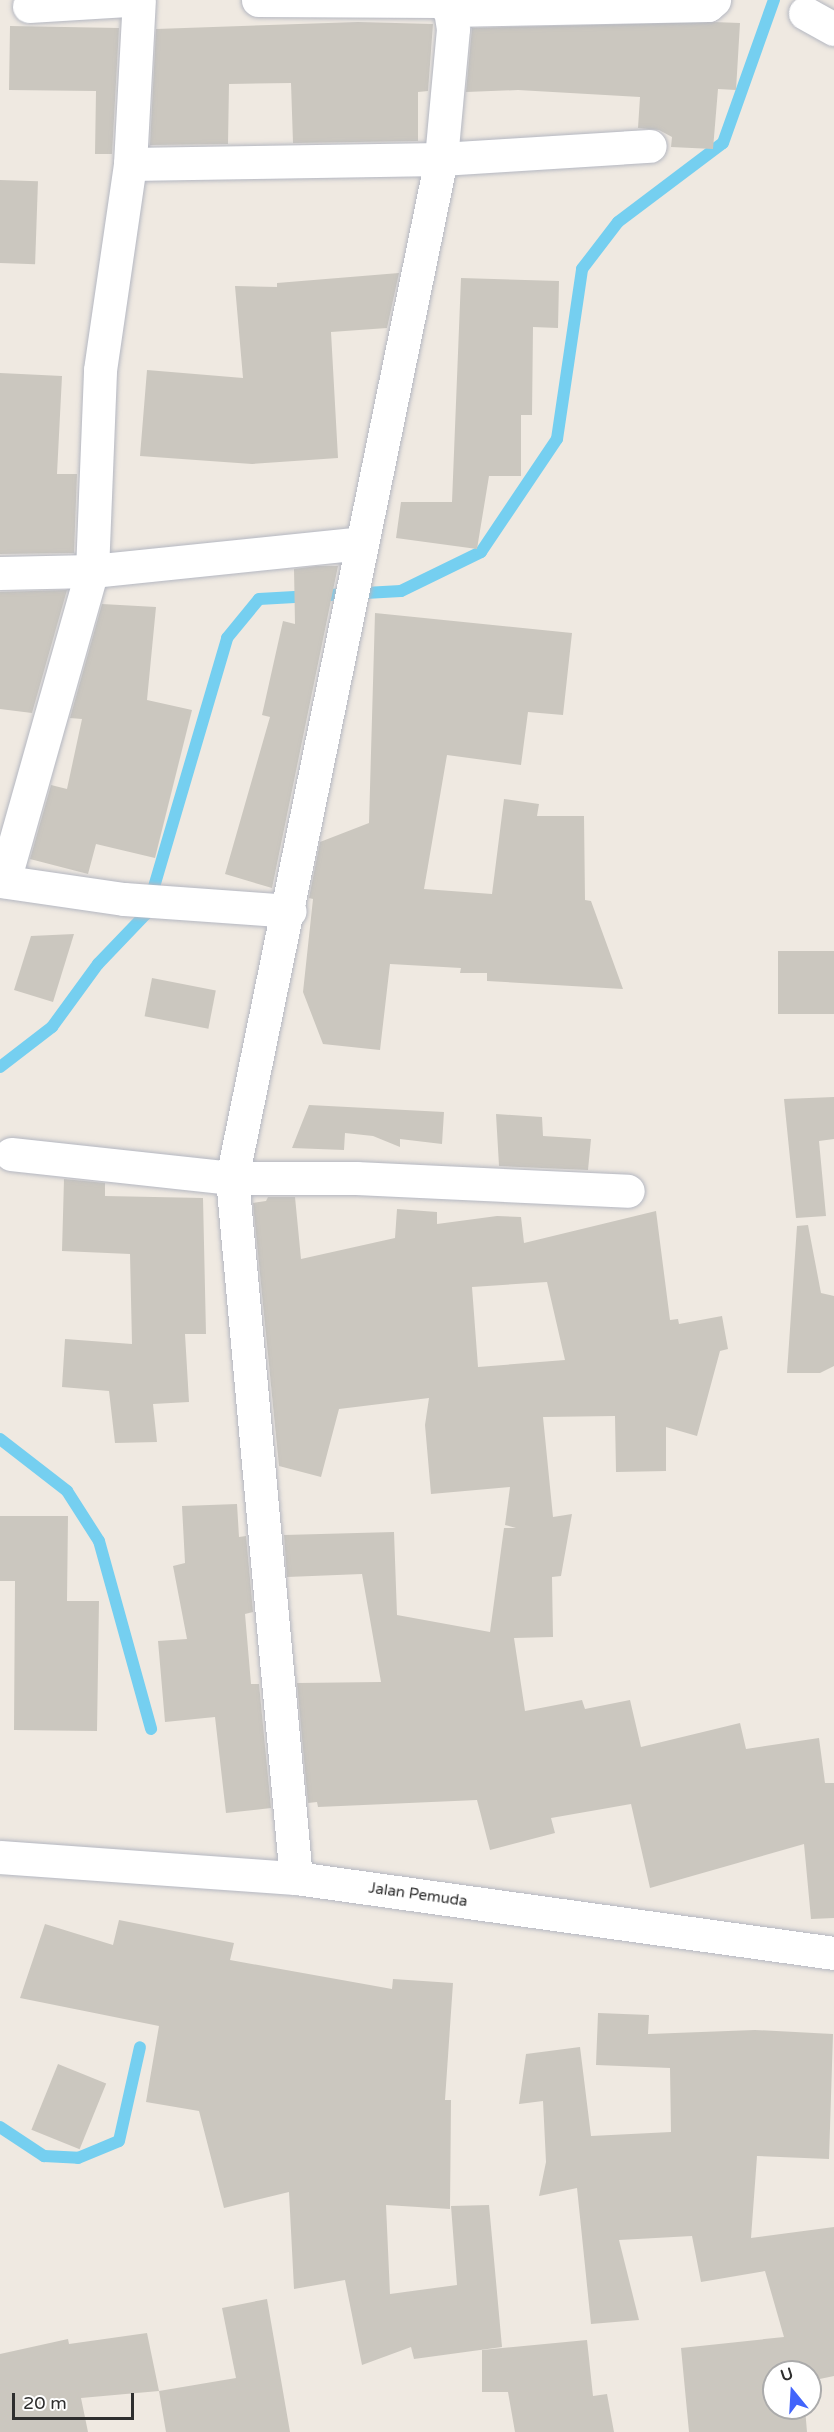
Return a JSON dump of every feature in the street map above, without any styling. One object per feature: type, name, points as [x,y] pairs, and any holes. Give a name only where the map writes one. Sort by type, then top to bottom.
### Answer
[{"type":"street","points":[[29,6],[127,0]]},
{"type":"street","points":[[139,0],[130,164],[100,370],[92,572],[2,881],[124,899],[290,912]]},
{"type":"street","points":[[258,0],[440,1],[450,10],[453,29],[441,159],[348,607],[290,912],[232,1178],[296,1878]]},
{"type":"street","points":[[450,10],[708,5],[714,0]]},
{"type":"street","points":[[805,13],[834,29]]},
{"type":"street","points":[[130,164],[441,159],[650,146]]},
{"type":"street","points":[[0,573],[92,572],[361,547]]},
{"type":"street","points":[[11,1154],[232,1178],[356,1178],[628,1191]]},
{"type":"street","name":"Jalan Pemuda","points":[[0,1857],[296,1878],[834,1953]]},
{"type":"building","points":[[358,22],[433,24],[428,91],[418,92],[418,141],[293,143],[291,83],[229,84],[228,144],[150,145],[156,29]]},
{"type":"building","points":[[740,23],[736,90],[718,89],[713,149],[671,147],[672,137],[659,130],[638,128],[640,97],[518,90],[466,92],[472,28]]},
{"type":"building","points":[[10,26],[119,28],[112,154],[95,154],[96,91],[9,90]]},
{"type":"building","points":[[0,180],[38,181],[35,264],[0,263]]},
{"type":"building","points":[[399,273],[387,328],[331,332],[338,458],[252,464],[140,456],[147,370],[243,378],[235,286],[277,287],[277,283]]},
{"type":"building","points":[[461,278],[559,281],[558,328],[533,327],[532,415],[521,415],[521,476],[489,476],[477,549],[396,538],[401,502],[452,502]]},
{"type":"building","points":[[0,373],[62,376],[57,474],[77,474],[74,553],[0,554]]},
{"type":"building","points":[[338,566],[272,888],[225,874],[270,717],[262,715],[283,621],[295,624],[294,569]]},
{"type":"building","points":[[67,590],[32,713],[0,709],[0,592]]},
{"type":"building","points":[[102,604],[156,607],[147,700],[192,710],[155,858],[96,844],[88,874],[30,859],[51,785],[67,789],[82,719],[70,718]]},
{"type":"building","points":[[375,613],[572,633],[563,715],[528,712],[521,765],[447,755],[424,889],[492,894],[504,799],[539,804],[537,816],[584,816],[585,900],[591,901],[623,989],[487,981],[487,973],[460,973],[461,968],[390,964],[380,1050],[323,1044],[303,992],[313,899],[309,898],[320,842],[369,823]]},
{"type":"building","points":[[74,934],[53,1002],[14,990],[31,936]]},
{"type":"building","points":[[778,951],[834,951],[834,1014],[778,1014]]},
{"type":"building","points":[[152,978],[216,990],[208,1029],[145,1016]]},
{"type":"building","points":[[834,1097],[834,1139],[819,1141],[826,1216],[796,1218],[784,1099]]},
{"type":"building","points":[[309,1105],[444,1112],[442,1144],[400,1139],[400,1147],[373,1136],[345,1133],[344,1150],[292,1148]]},
{"type":"building","points":[[496,1114],[542,1117],[543,1136],[591,1139],[588,1170],[499,1166]]},
{"type":"building","points":[[64,1179],[105,1183],[105,1196],[203,1198],[206,1334],[185,1334],[189,1402],[153,1404],[157,1442],[115,1443],[109,1391],[62,1387],[65,1339],[132,1344],[130,1254],[62,1251]]},
{"type":"building","points":[[268,1197],[295,1197],[301,1259],[395,1238],[397,1209],[437,1212],[437,1224],[497,1216],[521,1217],[524,1243],[656,1211],[670,1320],[678,1319],[679,1324],[722,1316],[728,1349],[720,1351],[697,1436],[666,1427],[666,1471],[616,1472],[615,1416],[543,1417],[553,1517],[572,1514],[561,1576],[552,1577],[553,1637],[514,1638],[525,1711],[582,1700],[585,1709],[630,1700],[641,1747],[740,1723],[746,1749],[819,1738],[825,1783],[834,1783],[834,1918],[811,1919],[804,1844],[650,1888],[631,1804],[551,1818],[555,1833],[490,1850],[477,1800],[318,1807],[317,1802],[308,1803],[297,1683],[381,1682],[362,1574],[287,1577],[284,1535],[394,1532],[397,1615],[490,1632],[504,1528],[516,1528],[505,1525],[510,1487],[431,1494],[425,1425],[429,1398],[339,1409],[321,1477],[279,1466],[253,1203],[266,1201]],"holes":[[[547,1282],[565,1360],[478,1367],[472,1287]]]},
{"type":"building","points":[[808,1225],[821,1293],[834,1296],[834,1366],[820,1373],[787,1373],[797,1226]]},
{"type":"building","points":[[237,1504],[239,1537],[246,1536],[253,1612],[245,1614],[251,1684],[259,1684],[271,1808],[226,1813],[215,1717],[165,1722],[158,1641],[187,1639],[173,1566],[185,1563],[182,1506]]},
{"type":"building","points":[[0,1516],[68,1516],[67,1601],[99,1601],[97,1731],[14,1730],[15,1581],[0,1581]]},
{"type":"building","points":[[119,1920],[234,1943],[230,1960],[392,1989],[393,1979],[453,1983],[445,2100],[451,2100],[450,2209],[386,2205],[390,2294],[457,2285],[451,2206],[489,2205],[502,2347],[414,2359],[411,2347],[362,2365],[345,2280],[294,2289],[289,2192],[224,2208],[199,2111],[146,2102],[159,2026],[20,1998],[45,1924],[113,1945]]},
{"type":"building","points":[[598,2013],[649,2015],[648,2034],[755,2030],[833,2034],[829,2159],[757,2156],[751,2238],[834,2227],[834,2376],[822,2378],[822,2360],[762,2360],[762,2420],[806,2420],[807,2432],[689,2432],[681,2348],[784,2337],[765,2271],[701,2282],[692,2236],[619,2240],[639,2320],[591,2324],[577,2188],[539,2196],[546,2162],[543,2101],[519,2104],[526,2054],[580,2047],[591,2136],[671,2132],[670,2068],[596,2065]]},
{"type":"building","points":[[58,2064],[106,2083],[80,2149],[31,2130]]},
{"type":"building","points":[[267,2299],[290,2432],[166,2432],[159,2391],[236,2378],[222,2308]]},
{"type":"building","points":[[147,2333],[159,2391],[81,2398],[88,2432],[0,2432],[0,2354],[68,2339],[69,2344]]},
{"type":"building","points":[[587,2340],[593,2396],[607,2394],[614,2432],[515,2432],[508,2392],[482,2392],[482,2350]]},
{"type":"waterway","points":[[0,1067],[52,1027],[98,964],[146,914],[227,638],[259,599],[401,591],[481,552],[557,439],[582,269],[618,222],[723,143],[774,0]]},
{"type":"waterway","points":[[0,1439],[67,1491],[99,1541],[151,1729]]},
{"type":"waterway","points":[[0,2127],[44,2156],[78,2158],[119,2141],[140,2047]]}]
